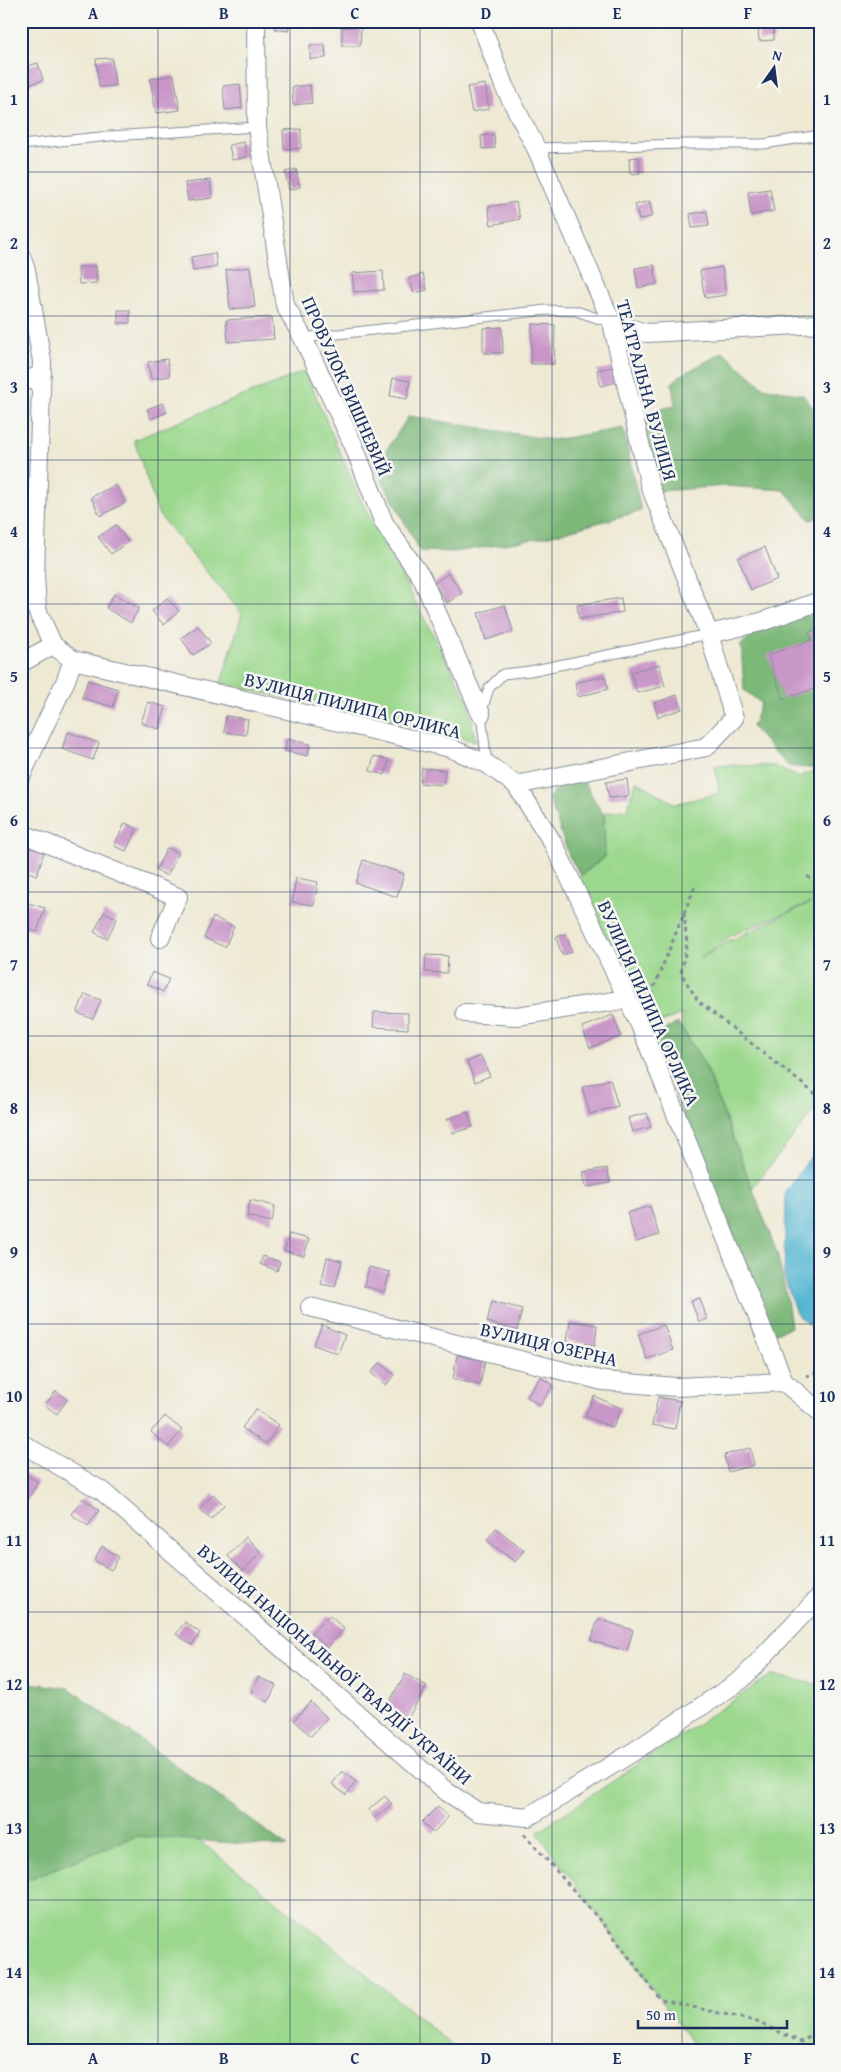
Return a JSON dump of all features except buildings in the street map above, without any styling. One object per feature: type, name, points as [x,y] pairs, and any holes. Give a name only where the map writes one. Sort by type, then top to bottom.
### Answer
[{"type":"street","name":"ПРОВУЛОК ВИШНЕВИЙ","points":[[256,21],[257,127],[285,305],[303,338],[353,444],[384,523],[422,578],[481,714]]},
{"type":"street","name":"ТЕАТРАЛЬНА ВУЛИЦЯ","points":[[480,21],[504,86],[536,148],[612,323],[650,486],[709,634],[734,718],[706,747],[516,785]]},
{"type":"street","points":[[21,256],[26,270],[42,361],[35,574],[38,610],[53,645],[21,663]]},
{"type":"street","points":[[612,323],[646,333],[820,324]]},
{"type":"street","points":[[21,383],[42,374]]},
{"type":"street","points":[[21,597],[38,610]]},
{"type":"street","points":[[709,634],[761,622],[820,601]]},
{"type":"street","name":"ВУЛИЦЯ ПИЛИПА ОРЛИКА","points":[[53,645],[74,660],[450,748],[487,764],[516,785],[553,843],[640,1025],[784,1382],[820,1412]]},
{"type":"street","points":[[21,776],[74,660]]},
{"type":"street","points":[[21,833],[178,897],[160,938]]},
{"type":"street","points":[[465,1013],[517,1016],[628,999]]},
{"type":"street","name":"ВУЛИЦЯ ОЗЕРНА","points":[[310,1307],[603,1381],[676,1387],[784,1382]]},
{"type":"street","name":"ВУЛИЦЯ НАЦІОНАЛЬНОЇ ГВАРДІЇ УКРАЇНИ","points":[[21,1443],[102,1491],[447,1792],[478,1812],[528,1817],[633,1752],[741,1680],[820,1596]]},
{"type":"lane","points":[[21,145],[110,136],[257,127]]},
{"type":"lane","points":[[536,148],[764,144],[820,135]]},
{"type":"lane","points":[[303,338],[546,310],[576,311],[612,323]]},
{"type":"lane","points":[[487,764],[481,714],[489,688],[503,674],[530,671],[709,634]]},
{"type":"path","points":[[807,876],[820,884]]},
{"type":"path","points":[[648,1004],[695,886]]},
{"type":"path","points":[[684,913],[687,944],[681,973],[698,1001],[819,1097]]},
{"type":"path","points":[[505,1815],[612,1933],[660,2000],[755,2021],[800,2042],[820,2031]]},
{"type":"green space","points":[[723,352],[763,387],[803,395],[820,417],[820,517],[810,520],[784,490],[726,486],[660,491],[641,422],[645,412],[675,406],[672,383],[680,376]]},
{"type":"green space","points":[[305,371],[360,499],[469,702],[475,741],[221,683],[242,614],[159,515],[134,440]]},
{"type":"green space","points":[[409,416],[553,440],[623,428],[641,511],[542,538],[454,552],[420,551],[375,467]]},
{"type":"green space","points":[[820,608],[820,769],[788,766],[752,727],[761,703],[744,690],[741,645],[756,630]]},
{"type":"green space","points":[[715,765],[774,766],[803,779],[802,775],[820,769],[820,1103],[752,1188],[707,1069],[683,1029],[682,1014],[648,1027],[578,878],[605,857],[604,813],[627,809],[636,781],[675,804],[719,793]],"holes":[[[810,903],[727,942],[700,959],[732,935]]]},
{"type":"green space","points":[[583,780],[604,816],[605,857],[581,875],[569,856],[549,798],[561,782]]},
{"type":"green space","points":[[678,1023],[705,1065],[777,1253],[791,1327],[773,1334],[661,1060],[656,1034]]},
{"type":"green space","points":[[771,1675],[820,1685],[820,2051],[698,2051],[537,1832]]},
{"type":"green space","points":[[21,1682],[69,1688],[288,1847],[137,1836],[21,1882]]},
{"type":"green space","points":[[21,1726],[78,1745],[330,1944],[459,2051],[21,2051]]},
{"type":"water","points":[[820,1143],[820,1333],[796,1314],[784,1276],[786,1192]]}]
